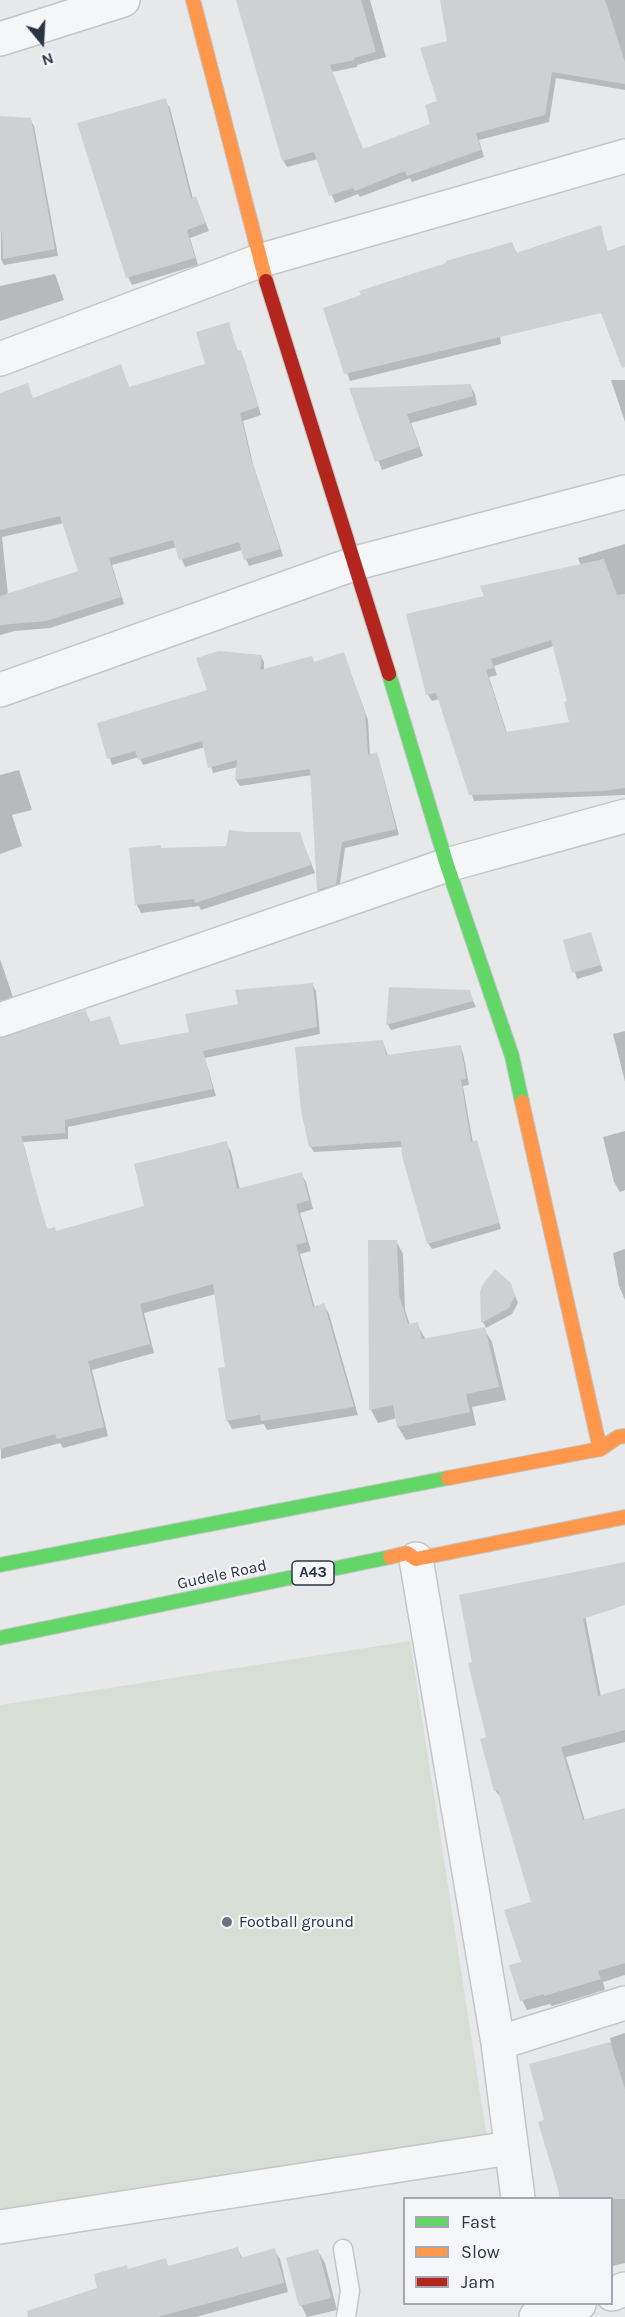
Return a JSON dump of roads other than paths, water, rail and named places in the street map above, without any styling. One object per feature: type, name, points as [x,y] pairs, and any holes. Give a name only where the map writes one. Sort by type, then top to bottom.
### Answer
[{"type":"main road","points":[[193,0],[259,261],[356,563],[447,865],[512,1056],[600,1449]]},
{"type":"main road","points":[[0,1565],[600,1449],[618,1437],[625,1436]]},
{"type":"main road","name":"Gudele Road","points":[[0,1638],[408,1552],[416,1559],[625,1516]]},
{"type":"street","points":[[0,39],[123,0]]},
{"type":"street","points":[[0,359],[259,261],[625,156]]},
{"type":"street","points":[[0,690],[356,563],[625,492]]},
{"type":"street","points":[[0,1020],[447,865],[625,816]]},
{"type":"street","points":[[416,1559],[498,2043],[518,2197]]},
{"type":"street","points":[[498,2043],[625,2003]]},
{"type":"street","points":[[0,2227],[510,2148]]},
{"type":"street","points":[[536,2317],[576,2305]]},
{"type":"lane","points":[[343,2249],[350,2291],[346,2317]]},
{"type":"place","name":"Football ground","points":[[227,1922]]}]
